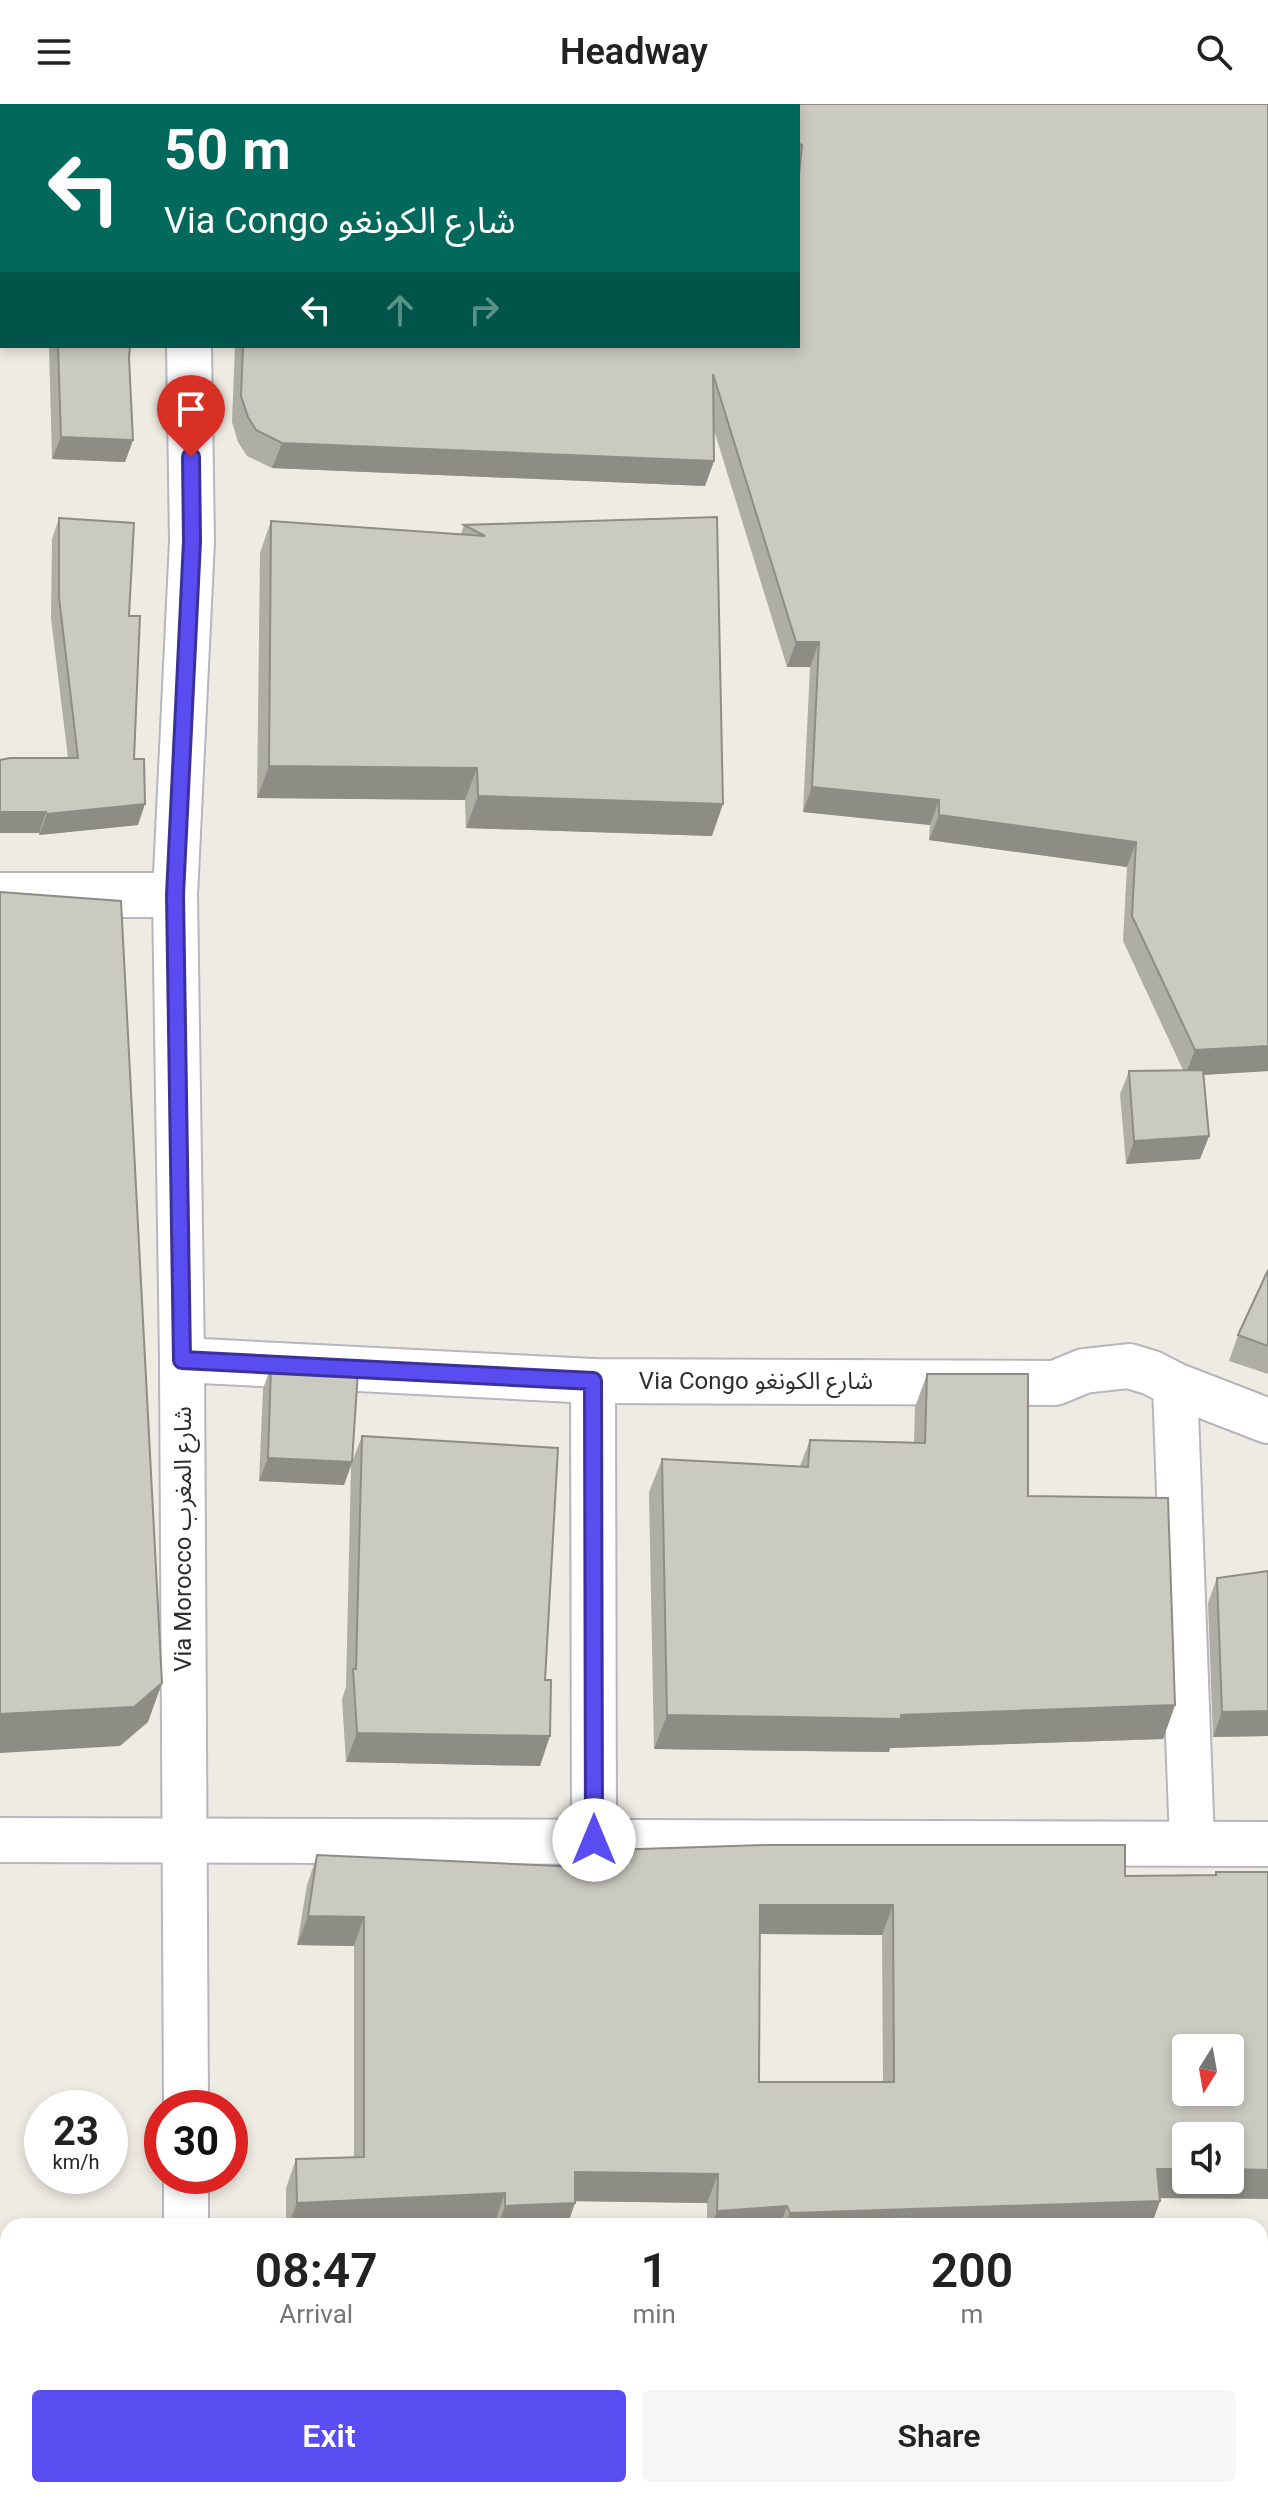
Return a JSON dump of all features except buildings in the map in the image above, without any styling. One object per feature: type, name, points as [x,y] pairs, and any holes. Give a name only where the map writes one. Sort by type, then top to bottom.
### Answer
[{"type":"street","name":"Via Morocco شارع المغرب","points":[[186,2090],[182,1360],[175,895],[192,541],[189,348]]},
{"type":"street","points":[[0,895],[175,895]]},
{"type":"street","name":"Via Congo شارع الكونغو","points":[[182,1360],[593,1381],[1055,1383],[1084,1371],[1129,1366],[1268,1421]]},
{"type":"street","points":[[593,1381],[594,1840]]},
{"type":"street","points":[[1175,1385],[1192,1842]]},
{"type":"street","points":[[0,1840],[1268,1844]]},
{"type":"street","points":[[186,2194],[186,2218]]},
{"type":"route","points":[[191,457],[192,541],[175,895],[182,1360],[593,1381],[594,1840]]}]
